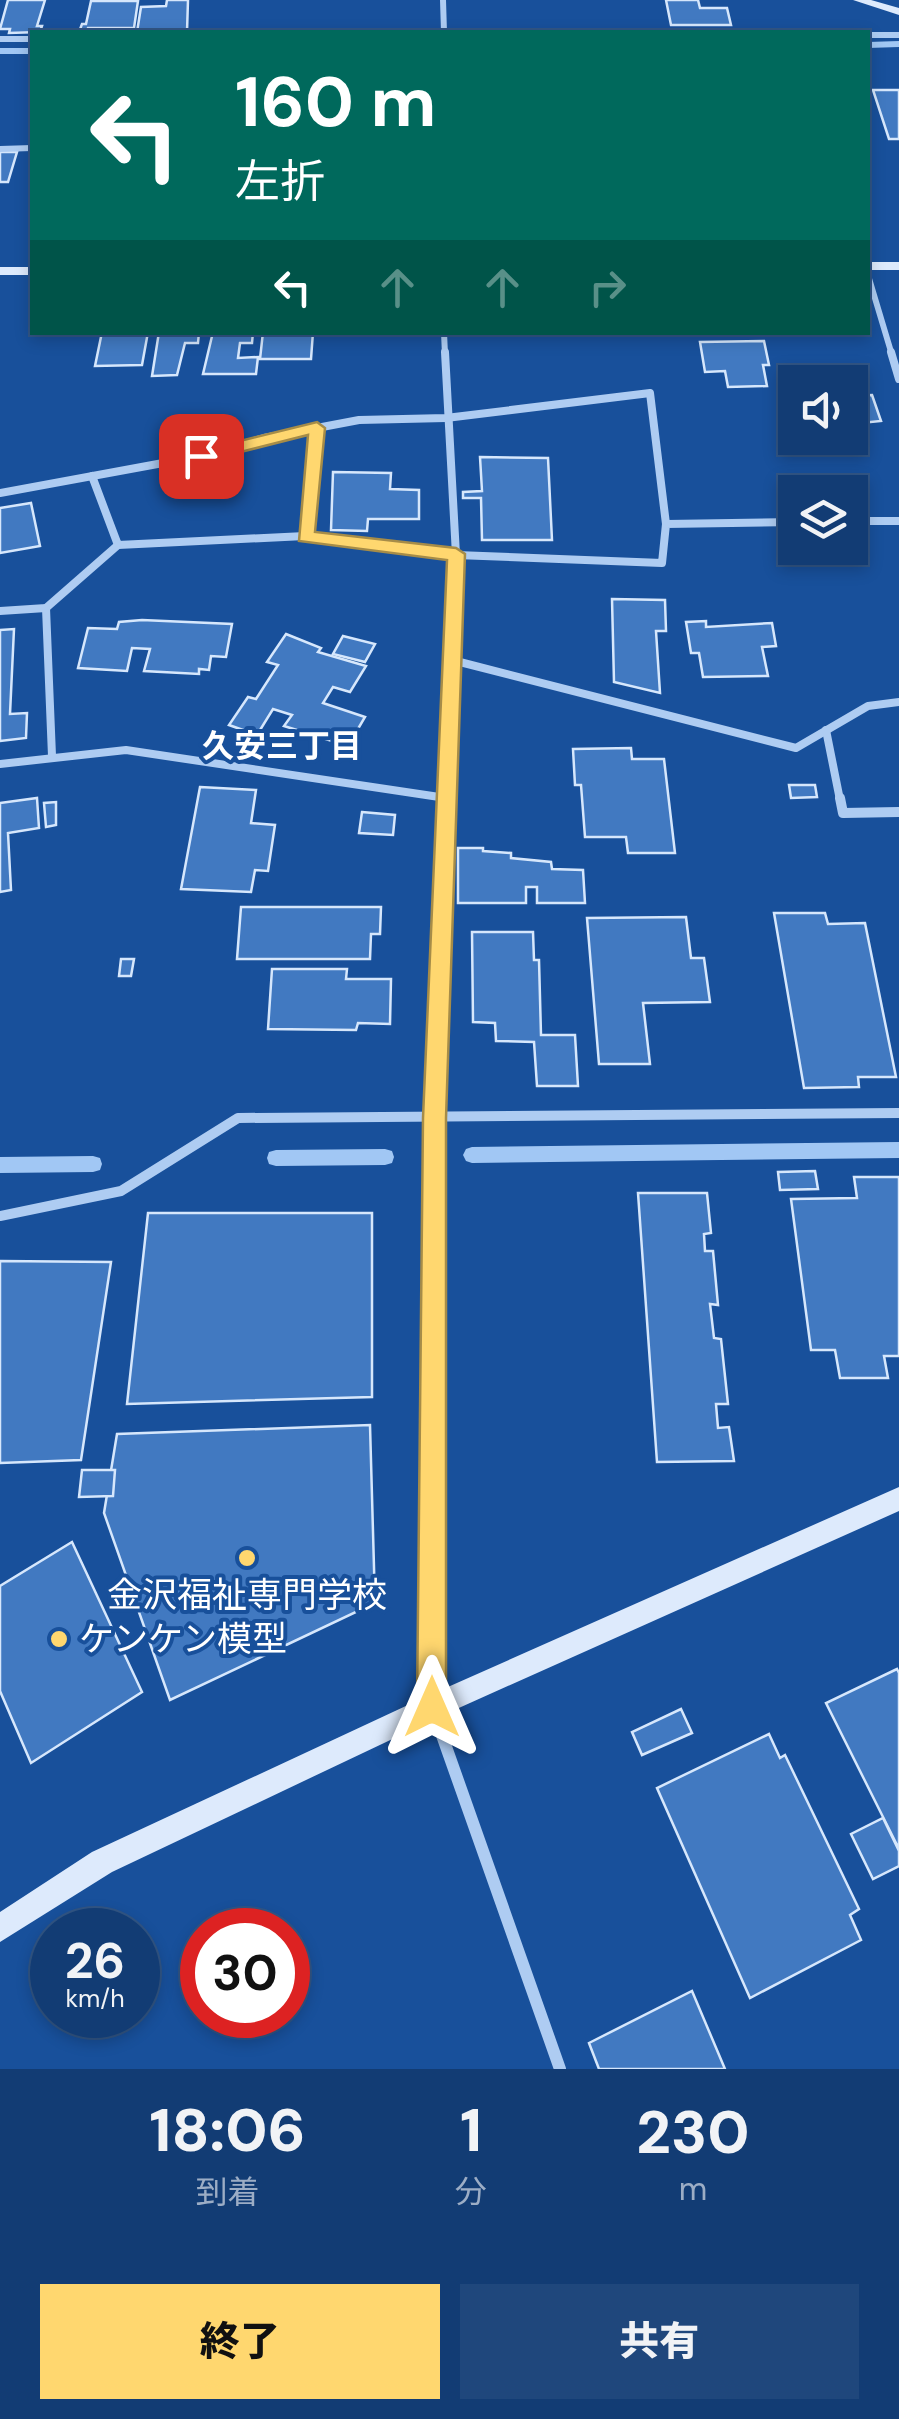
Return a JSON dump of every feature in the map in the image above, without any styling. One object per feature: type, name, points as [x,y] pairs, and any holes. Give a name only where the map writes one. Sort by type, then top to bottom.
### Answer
[{"type":"street","points":[[443,0],[444,30]]},
{"type":"street","points":[[859,0],[899,12]]},
{"type":"street","points":[[870,35],[899,35]]},
{"type":"street","points":[[0,39],[30,39]]},
{"type":"street","points":[[0,149],[30,148]]},
{"type":"street","points":[[870,266],[899,266]]},
{"type":"street","points":[[0,271],[30,271]]},
{"type":"street","points":[[870,282],[899,378]]},
{"type":"street","points":[[444,335],[456,554],[434,1118],[432,1707],[560,2069]]},
{"type":"street","points":[[0,494],[201,456],[358,420],[446,418],[650,392],[666,524],[662,563],[456,554],[305,536],[118,545],[46,608],[0,611]]},
{"type":"street","points":[[305,536],[317,428]]},
{"type":"street","points":[[92,476],[118,545]]},
{"type":"street","points":[[868,522],[899,521]]},
{"type":"street","points":[[666,524],[778,522]]},
{"type":"street","points":[[46,608],[52,756]]},
{"type":"street","points":[[452,660],[796,748],[868,706],[899,702]]},
{"type":"street","points":[[826,730],[843,813],[899,812]]},
{"type":"street","points":[[0,764],[126,750],[446,798]]},
{"type":"street","points":[[0,1216],[120,1191],[238,1118],[899,1113]]},
{"type":"street","points":[[0,1928],[102,1862],[432,1707],[899,1499]]},
{"type":"building","points":[[8,0],[45,0],[37,26],[42,26],[41,30],[9,33],[10,29],[0,29]]},
{"type":"building","points":[[167,0],[188,0],[187,30],[137,30],[141,7],[166,6]]},
{"type":"building","points":[[666,0],[698,0],[700,8],[727,8],[731,25],[671,25]]},
{"type":"building","points":[[91,1],[138,1],[134,28],[80,30],[86,24]]},
{"type":"building","points":[[873,90],[899,90],[899,139],[889,139]]},
{"type":"building","points":[[0,152],[17,152],[8,182],[0,182]]},
{"type":"building","points":[[101,335],[147,335],[142,365],[95,366]]},
{"type":"building","points":[[159,335],[199,335],[198,343],[185,343],[177,375],[152,376]]},
{"type":"building","points":[[212,335],[253,335],[252,343],[240,343],[238,358],[258,357],[256,374],[203,374]]},
{"type":"building","points":[[263,335],[313,335],[311,359],[260,359]]},
{"type":"building","points":[[764,341],[769,365],[763,365],[767,386],[728,387],[725,371],[705,372],[700,342]]},
{"type":"building","points":[[868,395],[872,395],[881,421],[868,422]]},
{"type":"building","points":[[480,457],[548,458],[552,540],[482,540],[481,498],[463,498],[463,492],[482,491]]},
{"type":"building","points":[[333,472],[391,473],[390,489],[419,490],[419,519],[368,519],[367,531],[331,530]]},
{"type":"building","points":[[31,503],[40,546],[0,553],[0,508]]},
{"type":"building","points":[[612,599],[665,600],[666,631],[656,631],[660,693],[614,682]]},
{"type":"building","points":[[706,621],[706,627],[772,623],[776,646],[762,647],[768,676],[703,677],[699,653],[691,653],[686,622]]},
{"type":"building","points":[[119,622],[232,624],[226,657],[211,656],[209,670],[199,669],[199,674],[144,671],[150,649],[132,648],[127,671],[78,668],[88,628],[117,629]]},
{"type":"building","points":[[14,629],[10,714],[27,713],[26,738],[0,741],[0,630]]},
{"type":"building","points":[[286,634],[321,648],[318,652],[366,666],[350,692],[333,687],[323,703],[365,717],[348,746],[284,726],[292,715],[273,709],[257,735],[229,725],[248,697],[256,699],[278,665],[267,662]]},
{"type":"building","points":[[343,636],[375,644],[365,662],[333,654]]},
{"type":"building","points":[[631,748],[632,759],[664,759],[675,853],[628,853],[626,837],[585,837],[581,785],[575,785],[573,749]]},
{"type":"building","points":[[789,785],[815,785],[817,797],[791,798]]},
{"type":"building","points":[[200,787],[256,790],[251,823],[275,825],[268,871],[255,870],[251,892],[181,889]]},
{"type":"building","points":[[37,798],[39,828],[8,833],[11,890],[0,892],[0,803]]},
{"type":"building","points":[[56,802],[56,825],[46,827],[44,803]]},
{"type":"building","points":[[362,812],[395,815],[393,835],[359,833]]},
{"type":"building","points":[[458,848],[511,853],[511,858],[551,862],[552,869],[583,870],[585,903],[537,903],[537,887],[526,887],[526,903],[458,903]]},
{"type":"building","points":[[241,907],[381,907],[380,934],[371,934],[370,959],[237,959]]},
{"type":"building","points":[[774,913],[825,913],[828,924],[865,923],[896,1077],[858,1077],[859,1087],[804,1088]]},
{"type":"building","points":[[686,917],[691,958],[704,958],[710,1002],[643,1003],[650,1064],[599,1064],[587,918]]},
{"type":"building","points":[[472,932],[533,932],[534,960],[539,960],[541,1035],[575,1035],[578,1086],[537,1086],[534,1042],[496,1041],[495,1023],[473,1022]]},
{"type":"building","points":[[121,959],[134,959],[131,976],[119,976]]},
{"type":"building","points":[[272,969],[347,969],[346,979],[391,979],[390,1024],[358,1023],[356,1030],[268,1029]]},
{"type":"building","points":[[815,1171],[818,1189],[780,1190],[778,1172]]},
{"type":"building","points":[[854,1177],[899,1177],[899,1356],[884,1356],[888,1378],[840,1378],[835,1350],[811,1350],[791,1199],[857,1198]]},
{"type":"building","points":[[638,1193],[707,1193],[711,1233],[704,1234],[705,1251],[713,1251],[718,1305],[710,1304],[714,1338],[721,1339],[728,1404],[716,1404],[718,1428],[729,1427],[734,1461],[657,1462]]},
{"type":"building","points":[[148,1213],[372,1213],[372,1397],[127,1404]]},
{"type":"building","points":[[0,1261],[111,1262],[81,1460],[0,1463]]},
{"type":"building","name":"金沢福祉専門学校","points":[[370,1425],[375,1603],[170,1700],[104,1513],[117,1434]]},
{"type":"building","points":[[82,1470],[115,1470],[113,1496],[79,1497]]},
{"type":"building","name":"ケンケン模型","points":[[72,1542],[142,1692],[31,1763],[0,1691],[0,1586]]},
{"type":"building","points":[[897,1669],[899,1673],[899,1849],[826,1703]]},
{"type":"building","points":[[681,1709],[692,1733],[642,1755],[632,1732]]},
{"type":"building","points":[[769,1734],[780,1758],[785,1755],[859,1909],[850,1915],[861,1940],[750,1998],[657,1788]]},
{"type":"building","points":[[883,1818],[899,1851],[899,1866],[873,1879],[851,1834]]},
{"type":"building","points":[[692,1991],[725,2069],[599,2069],[589,2043]]},
{"type":"waterway","points":[[870,45],[899,44]]},
{"type":"waterway","points":[[0,51],[30,51]]},
{"type":"waterway","points":[[472,1155],[899,1150]]},
{"type":"waterway","points":[[276,1158],[385,1157]]},
{"type":"waterway","points":[[0,1165],[93,1164]]},
{"type":"place","name":"金沢福祉専門学校","points":[[247,1558]]},
{"type":"place","name":"ケンケン模型","points":[[59,1639]]},
{"type":"district","name":"久安三丁目","points":[[282,746]]},
{"type":"route","points":[[201,456],[317,428],[305,536],[456,554],[434,1118],[432,1707]]}]
